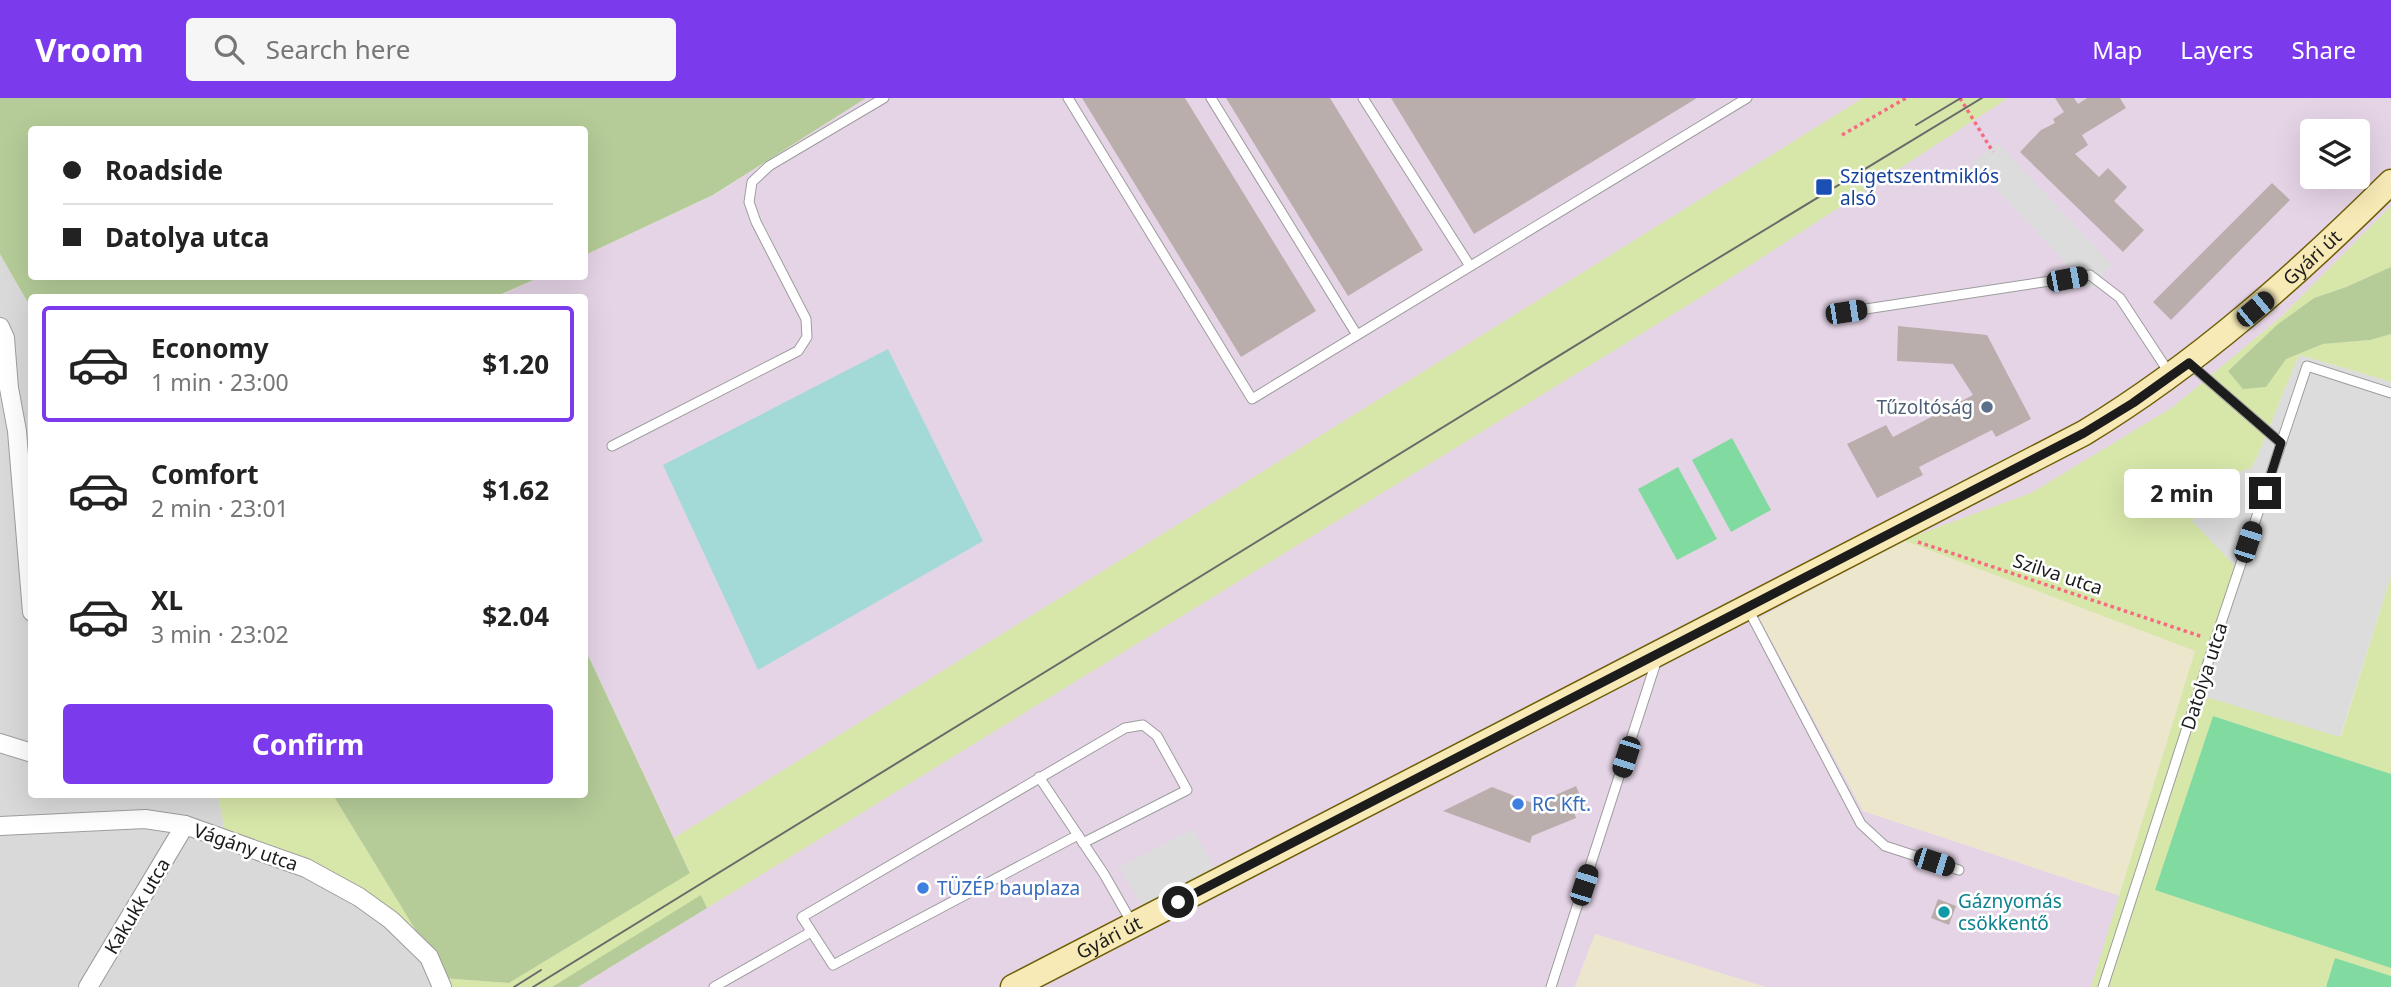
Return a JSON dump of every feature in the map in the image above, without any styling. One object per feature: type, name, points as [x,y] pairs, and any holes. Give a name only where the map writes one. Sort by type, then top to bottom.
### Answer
[{"type":"street","name":"Gyári út","points":[[1013,987],[2084,433],[2133,403],[2226,335],[2306,265],[2391,182]]},
{"type":"street","points":[[0,327],[5,338],[9,388],[17,431],[28,564]]},
{"type":"street","points":[[0,743],[28,752]]},
{"type":"street","name":"Vágány utca","points":[[0,826],[145,819],[185,825],[306,868],[359,897],[391,920],[429,957],[442,987]]},
{"type":"street","name":"Kakukk utca","points":[[88,987],[185,825]]},
{"type":"lane","points":[[612,446],[798,351],[807,337],[806,319],[748,202],[752,183],[769,166],[884,98]]},
{"type":"lane","points":[[1068,98],[1252,399],[1747,98]]},
{"type":"lane","points":[[1211,98],[1357,335]]},
{"type":"lane","points":[[1363,98],[1470,266]]},
{"type":"lane","points":[[1846,312],[2090,275],[2120,298],[2180,369],[2281,443]]},
{"type":"lane","name":"Datolya utca","points":[[2103,987],[2307,366],[2391,393]]},
{"type":"lane","points":[[1747,608],[1861,824],[1885,846],[1959,870]]},
{"type":"lane","points":[[1551,987],[1659,654]]},
{"type":"lane","points":[[1143,725],[1157,736],[1186,790],[1080,839],[833,965],[802,918],[1039,777],[1125,728],[1143,725]]},
{"type":"lane","points":[[1039,777],[1133,924]]},
{"type":"lane","points":[[714,987],[811,932]]},
{"type":"path","points":[[1842,135],[1906,98]]},
{"type":"path","points":[[1960,98],[1993,152]]},
{"type":"path","name":"Szilva utca","points":[[1893,533],[2215,640]]},
{"type":"shaded area","points":[[866,98],[1863,98],[674,838],[588,655],[588,294],[504,294],[534,280],[588,280],[588,254],[714,195]]},
{"type":"shaded area","points":[[2008,98],[2391,98],[2391,206],[2282,316],[2173,407],[2031,493],[1903,540],[1863,811],[2120,896],[2091,987],[1765,987],[1595,934],[1575,987],[578,987],[1701,297]]},
{"type":"shaded area","points":[[1998,143],[2112,265],[2090,289],[1972,163]]},
{"type":"shaded area","points":[[0,254],[28,303],[28,798],[219,798],[225,831],[355,887],[448,987],[0,987]]},
{"type":"shaded area","points":[[2299,355],[2391,382],[2391,576],[2340,737],[2193,693],[2235,566],[2192,521],[2224,468],[2239,472],[2251,468]]},
{"type":"shaded area","points":[[1903,540],[2195,651],[2120,896],[1863,811],[1759,618]]},
{"type":"shaded area","points":[[1193,829],[1215,869],[1142,906],[1119,867]]},
{"type":"shaded area","points":[[1595,934],[1765,987],[1575,987]]},
{"type":"green space","points":[[0,98],[866,98],[713,195],[588,254],[588,126],[28,126],[28,280],[533,280],[502,294],[28,294],[28,303],[0,254]]},
{"type":"green space","points":[[1863,98],[2008,98],[1701,297],[707,908],[701,896],[552,987],[448,987],[442,978],[509,983],[690,872],[674,838]]},
{"type":"green space","points":[[2391,206],[2391,267],[2314,298],[2278,324],[2228,371],[2266,387],[2285,359],[2323,344],[2370,340],[2391,334],[2391,382],[2299,355],[2258,455],[2251,468],[2239,472],[2235,566],[2194,692],[2341,736],[2391,576],[2391,774],[2213,716],[2156,890],[2391,968],[2391,976],[2335,958],[2326,987],[2091,987],[2195,651],[1903,540],[2031,493],[2173,407],[2282,316]]},
{"type":"green space","points":[[2391,267],[2391,334],[2370,340],[2323,344],[2286,359],[2266,387],[2243,389],[2228,371],[2278,324],[2314,298]]},
{"type":"green space","points":[[1732,438],[1771,510],[1731,532],[1692,460]]},
{"type":"green space","points":[[1678,467],[1717,539],[1677,560],[1638,489]]},
{"type":"green space","points":[[588,655],[690,873],[509,983],[442,978],[429,952],[335,798],[588,798]]},
{"type":"green space","points":[[2213,716],[2391,774],[2391,968],[2155,890]]},
{"type":"green space","points":[[219,798],[335,798],[429,952],[355,887],[225,831]]},
{"type":"green space","points":[[701,895],[707,908],[578,987],[552,987]]},
{"type":"green space","points":[[2335,958],[2391,976],[2391,987],[2326,987]]},
{"type":"water","points":[[888,349],[983,541],[758,670],[663,465]]},
{"type":"building","points":[[1082,98],[1185,98],[1316,311],[1241,357]]},
{"type":"building","points":[[1226,98],[1330,98],[1423,250],[1348,296]]},
{"type":"building","points":[[1391,98],[1697,98],[1474,234]]},
{"type":"building","points":[[2055,98],[2074,98],[2078,104],[2087,98],[2120,98],[2126,108],[2082,135],[2088,145],[2075,154],[2099,177],[2108,168],[2127,187],[2114,201],[2144,230],[2123,252],[2020,152],[2041,130],[2055,123],[2053,119],[2064,112]]},
{"type":"building","points":[[2272,183],[2290,200],[2171,320],[2153,302]]},
{"type":"building","name":"Tűzoltóság","points":[[1898,326],[1987,335],[2031,419],[1996,437],[1992,430],[1919,467],[1923,475],[1877,498],[1847,444],[1886,425],[1893,437],[1973,395],[1953,364],[1897,361]]},
{"type":"building","points":[[1576,786],[1585,807],[1574,812],[1576,818],[1532,836],[1530,843],[1443,811],[1492,787],[1535,804]]},
{"type":"building","name":"Gáznyomás csökkentő","points":[[1938,899],[1956,906],[1949,925],[1931,918]]},
{"type":"tram line","points":[[1916,125],[1961,98]]},
{"type":"tram line","points":[[533,987],[1982,98]]},
{"type":"tram line","points":[[514,987],[541,970]]},
{"type":"place","name":"Szigetszentmiklós alsó","points":[[1824,187]]},
{"type":"place","name":"Tűzoltóság","points":[[1987,407]]},
{"type":"place","name":"RC Kft.","points":[[1518,804]]},
{"type":"place","name":"TÜZÉP bauplaza","points":[[923,888]]},
{"type":"place","name":"Gáznyomás csökkentő","points":[[1944,912]]},
{"type":"route","points":[[1178,902],[2084,433],[2133,403],[2189,363],[2281,443],[2265,493]]}]
